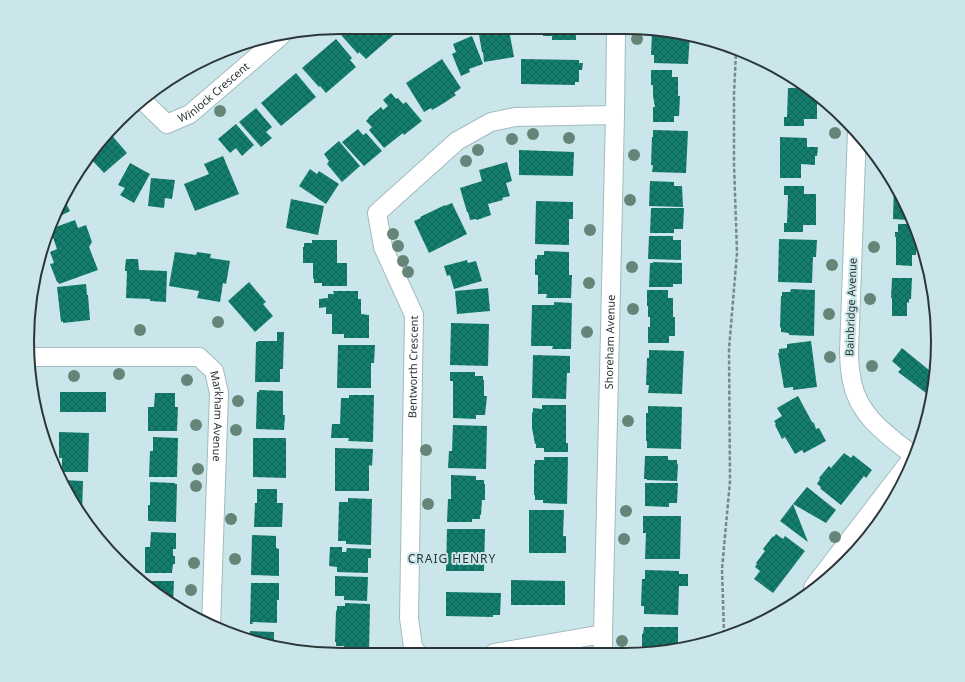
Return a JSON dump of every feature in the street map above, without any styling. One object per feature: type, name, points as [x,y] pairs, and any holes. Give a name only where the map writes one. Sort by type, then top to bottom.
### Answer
[{"type":"street","name":"Shoreham Avenue","points":[[603,648],[616,34]]},
{"type":"street","name":"Winlock Crescent","points":[[146,104],[167,124],[190,114],[275,41]]},
{"type":"street","name":"Bentworth Crescent","points":[[414,648],[408,618],[414,316],[383,247],[377,213],[457,141],[491,122],[515,117],[615,115]]},
{"type":"street","name":"Bainbridge Avenue","points":[[856,140],[849,352],[852,384],[862,409],[870,419],[910,454]]},
{"type":"street","name":"Markham Avenue","points":[[35,357],[199,357],[214,371],[219,393],[211,619]]},
{"type":"street","points":[[830,568],[898,479]]},
{"type":"street","points":[[523,648],[603,634]]},
{"type":"path","points":[[724,632],[722,569],[730,480],[729,349],[737,253],[734,164],[736,55]]},
{"type":"building","points":[[395,34],[366,59],[359,52],[358,54],[341,35]]},
{"type":"building","points":[[479,34],[510,34],[514,57],[484,62]]},
{"type":"building","points":[[543,34],[576,34],[576,40],[552,40],[552,36],[543,36]]},
{"type":"building","points":[[472,36],[483,64],[469,69],[470,72],[461,76],[452,54],[456,52],[453,44]]},
{"type":"building","points":[[652,36],[690,41],[688,64],[654,63],[654,55],[651,55]]},
{"type":"building","points":[[336,39],[352,58],[350,60],[356,67],[326,93],[302,68]]},
{"type":"building","points":[[442,59],[461,88],[454,93],[456,95],[444,103],[432,110],[431,108],[424,112],[406,83]]},
{"type":"building","points":[[521,59],[579,60],[579,63],[583,63],[582,70],[579,70],[579,82],[575,82],[575,85],[521,84]]},
{"type":"building","points":[[651,70],[672,70],[672,77],[678,77],[678,96],[680,96],[679,116],[674,116],[674,122],[653,122],[653,107],[655,107],[653,85],[651,85]]},
{"type":"building","points":[[296,73],[316,97],[281,126],[261,103]]},
{"type":"building","points":[[788,88],[798,88],[817,102],[817,119],[804,119],[804,126],[784,126],[784,117],[787,117]]},
{"type":"building","points":[[391,93],[403,104],[406,102],[422,121],[404,135],[403,133],[384,148],[369,130],[372,127],[366,121],[381,107],[383,110],[388,106],[383,100]]},
{"type":"building","points":[[256,108],[272,127],[266,132],[272,138],[261,147],[239,122]]},
{"type":"building","points":[[236,124],[254,145],[242,156],[236,148],[230,153],[218,139]]},
{"type":"building","points":[[358,129],[363,135],[366,133],[382,151],[364,166],[342,142]]},
{"type":"building","points":[[653,130],[688,131],[686,173],[652,172]]},
{"type":"building","points":[[113,136],[127,153],[104,173],[92,161]]},
{"type":"building","points":[[780,137],[807,138],[807,147],[818,147],[817,156],[815,156],[815,165],[801,164],[801,178],[780,178]]},
{"type":"building","points":[[339,141],[360,166],[342,182],[327,164],[329,161],[324,154]]},
{"type":"building","points":[[519,150],[574,152],[573,176],[519,175]]},
{"type":"building","points":[[223,156],[239,194],[195,211],[184,184],[209,174],[204,164]]},
{"type":"building","points":[[507,162],[512,181],[506,183],[510,196],[502,198],[503,200],[488,204],[491,215],[477,220],[470,220],[460,188],[482,181],[479,170]]},
{"type":"building","points":[[130,163],[150,174],[134,203],[120,195],[125,188],[118,185]]},
{"type":"building","points":[[310,169],[317,174],[319,171],[339,184],[326,204],[299,186]]},
{"type":"building","points":[[151,178],[175,180],[172,199],[165,198],[164,208],[148,206]]},
{"type":"building","points":[[650,181],[674,182],[674,186],[682,186],[683,207],[649,206]]},
{"type":"building","points":[[784,186],[804,186],[804,194],[816,194],[816,225],[803,225],[803,232],[784,232],[784,223],[787,223],[788,195],[784,195]]},
{"type":"building","points":[[894,195],[906,220],[893,219]]},
{"type":"building","points":[[291,199],[324,206],[318,235],[286,228]]},
{"type":"building","points":[[536,201],[573,202],[573,219],[569,219],[569,245],[535,244]]},
{"type":"building","points":[[452,203],[467,234],[429,253],[414,221]]},
{"type":"building","points":[[66,204],[70,211],[61,216]]},
{"type":"building","points":[[651,208],[684,208],[683,229],[674,229],[674,233],[650,233]]},
{"type":"building","points":[[75,220],[78,228],[86,225],[92,242],[89,247],[98,270],[59,284],[57,282],[50,264],[54,263],[50,252],[57,249],[52,236],[56,227]]},
{"type":"building","points":[[898,224],[908,224],[916,245],[916,255],[912,255],[912,266],[896,265],[895,232],[898,232]]},
{"type":"building","points":[[649,236],[673,236],[673,240],[681,240],[681,260],[648,259]]},
{"type":"building","points":[[779,239],[817,240],[816,257],[813,257],[812,283],[778,282]]},
{"type":"building","points":[[312,240],[337,240],[337,263],[347,263],[347,286],[322,286],[322,283],[314,283],[313,263],[303,263],[304,243],[312,243]]},
{"type":"building","points":[[544,251],[569,252],[569,275],[572,275],[571,298],[546,298],[547,294],[538,294],[538,275],[535,275],[535,259],[537,259],[537,255],[544,255]]},
{"type":"building","points":[[175,252],[196,255],[197,252],[211,254],[210,258],[230,261],[226,284],[223,283],[220,302],[197,298],[199,291],[169,286]]},
{"type":"building","points":[[126,259],[138,259],[139,270],[167,271],[166,302],[150,301],[150,299],[126,298]]},
{"type":"building","points":[[467,260],[468,263],[476,261],[482,281],[454,289],[450,275],[447,276],[444,266]]},
{"type":"building","points":[[650,263],[682,263],[682,284],[673,284],[673,287],[649,287]]},
{"type":"building","points":[[892,278],[912,278],[911,299],[909,299],[909,303],[907,302],[907,316],[892,316]]},
{"type":"building","points":[[249,282],[266,302],[263,304],[273,316],[255,332],[228,301]]},
{"type":"building","points":[[86,284],[90,320],[61,322],[57,287]]},
{"type":"building","points":[[488,288],[490,311],[457,314],[455,291]]},
{"type":"building","points":[[791,289],[815,290],[814,336],[789,335],[789,333],[781,332],[781,296],[782,292],[790,292]]},
{"type":"building","points":[[647,290],[668,290],[668,298],[673,298],[675,336],[669,336],[669,343],[648,343],[648,327],[650,327],[650,317],[648,317]]},
{"type":"building","points":[[333,291],[358,291],[358,299],[361,299],[361,314],[369,315],[369,338],[344,338],[344,334],[332,334],[332,314],[326,314],[326,307],[319,308],[319,299],[328,298],[328,294],[334,294]]},
{"type":"building","points":[[554,302],[572,303],[571,349],[552,349],[553,346],[531,346],[532,305],[554,305]]},
{"type":"building","points":[[451,323],[489,324],[488,366],[450,365]]},
{"type":"building","points":[[277,332],[284,332],[283,369],[280,369],[280,382],[255,382],[256,342],[277,341]]},
{"type":"building","points":[[811,341],[817,387],[793,390],[793,387],[784,388],[778,353],[779,349],[787,348],[787,344]]},
{"type":"building","points":[[338,345],[375,345],[374,363],[371,363],[371,388],[337,388]]},
{"type":"building","points":[[902,348],[929,370],[926,393],[898,372],[901,369],[892,361]]},
{"type":"building","points":[[649,350],[684,351],[682,394],[648,393],[649,385],[646,385],[647,358],[649,358]]},
{"type":"building","points":[[533,355],[570,356],[570,373],[567,373],[566,399],[532,398]]},
{"type":"building","points":[[450,372],[475,372],[475,376],[483,376],[484,396],[487,396],[485,415],[476,415],[476,419],[453,418],[453,381],[450,381]]},
{"type":"building","points":[[259,390],[283,391],[283,415],[285,415],[284,430],[256,429],[257,392],[259,392]]},
{"type":"building","points":[[60,392],[106,392],[106,412],[60,412]]},
{"type":"building","points":[[155,393],[175,393],[175,407],[178,407],[177,431],[148,431],[148,407],[154,407]]},
{"type":"building","points":[[349,395],[374,395],[373,442],[348,441],[349,438],[331,438],[332,424],[340,424],[341,398],[349,398]]},
{"type":"building","points":[[798,396],[816,429],[819,428],[826,441],[804,453],[802,450],[795,454],[785,437],[782,439],[774,421],[782,416],[777,408]]},
{"type":"building","points":[[542,405],[566,405],[566,443],[568,443],[568,452],[544,452],[544,448],[536,448],[532,428],[532,413],[533,408],[542,409]]},
{"type":"building","points":[[648,406],[682,407],[681,449],[647,448],[646,413],[648,413]]},
{"type":"building","points":[[453,425],[487,426],[486,469],[448,468],[449,451],[452,451]]},
{"type":"building","points":[[59,432],[89,433],[88,472],[64,472],[62,469],[62,458],[59,458]]},
{"type":"building","points":[[153,437],[178,438],[177,477],[149,477],[150,451],[153,451]]},
{"type":"building","points":[[253,438],[286,438],[286,478],[253,477]]},
{"type":"building","points":[[335,448],[373,449],[372,466],[369,465],[369,491],[335,491]]},
{"type":"building","points":[[844,453],[851,458],[853,455],[872,470],[866,478],[864,476],[841,505],[822,490],[817,484],[820,479],[819,478],[829,466],[831,468]]},
{"type":"building","points":[[645,456],[668,456],[668,460],[677,460],[677,481],[644,479]]},
{"type":"building","points":[[544,457],[568,457],[567,504],[543,503],[543,500],[535,500],[534,464],[535,460],[544,460]]},
{"type":"building","points":[[451,475],[476,476],[476,480],[484,480],[485,500],[482,500],[480,519],[472,519],[472,522],[447,522],[448,499],[451,499]]},
{"type":"building","points":[[68,480],[83,481],[82,506]]},
{"type":"building","points":[[150,482],[177,484],[176,522],[148,521]]},
{"type":"building","points":[[645,483],[678,483],[677,503],[669,503],[669,507],[645,506]]},
{"type":"building","points":[[807,487],[836,510],[826,523],[793,504]]},
{"type":"building","points":[[257,489],[277,489],[277,503],[283,503],[282,527],[254,527]]},
{"type":"building","points":[[348,498],[372,499],[371,545],[346,544],[346,541],[338,541],[339,502],[348,502]]},
{"type":"building","points":[[793,504],[808,542],[780,521]]},
{"type":"building","points":[[529,510],[564,510],[563,536],[566,536],[566,553],[529,553]]},
{"type":"building","points":[[643,516],[681,516],[680,559],[645,559],[646,533],[643,533]]},
{"type":"building","points":[[447,529],[485,529],[484,571],[446,571]]},
{"type":"building","points":[[151,532],[176,533],[176,549],[173,549],[175,564],[173,564],[172,573],[145,573],[145,547],[150,547]]},
{"type":"building","points":[[776,534],[783,539],[785,536],[805,551],[773,593],[754,579],[760,571],[755,567],[757,564],[756,563],[765,551],[763,549]]},
{"type":"building","points":[[252,535],[276,536],[276,548],[279,549],[279,576],[251,575]]},
{"type":"building","points":[[330,547],[342,547],[342,552],[346,552],[347,548],[371,549],[371,558],[368,558],[368,573],[337,572],[337,567],[329,566]]},
{"type":"building","points":[[645,570],[679,571],[679,574],[688,574],[688,586],[679,586],[678,615],[644,614],[644,606],[641,606],[642,579],[645,579]]},
{"type":"building","points":[[335,576],[368,577],[367,601],[344,600],[344,596],[335,596]]},
{"type":"building","points":[[511,580],[565,581],[565,605],[511,605]]},
{"type":"building","points":[[149,581],[174,581],[173,598]]},
{"type":"building","points":[[251,583],[279,583],[277,623],[252,622],[253,624],[250,624]]},
{"type":"building","points":[[446,592],[501,593],[500,615],[493,615],[493,617],[446,616]]},
{"type":"building","points":[[345,603],[370,604],[369,648],[344,648],[344,646],[336,646],[337,606],[345,606]]},
{"type":"building","points":[[644,627],[678,627],[678,643],[642,647]]},
{"type":"building","points":[[250,631],[274,632],[274,641],[262,638],[250,634]]},
{"type":"district","name":"CRAIG HENRY","points":[[452,559]]}]
